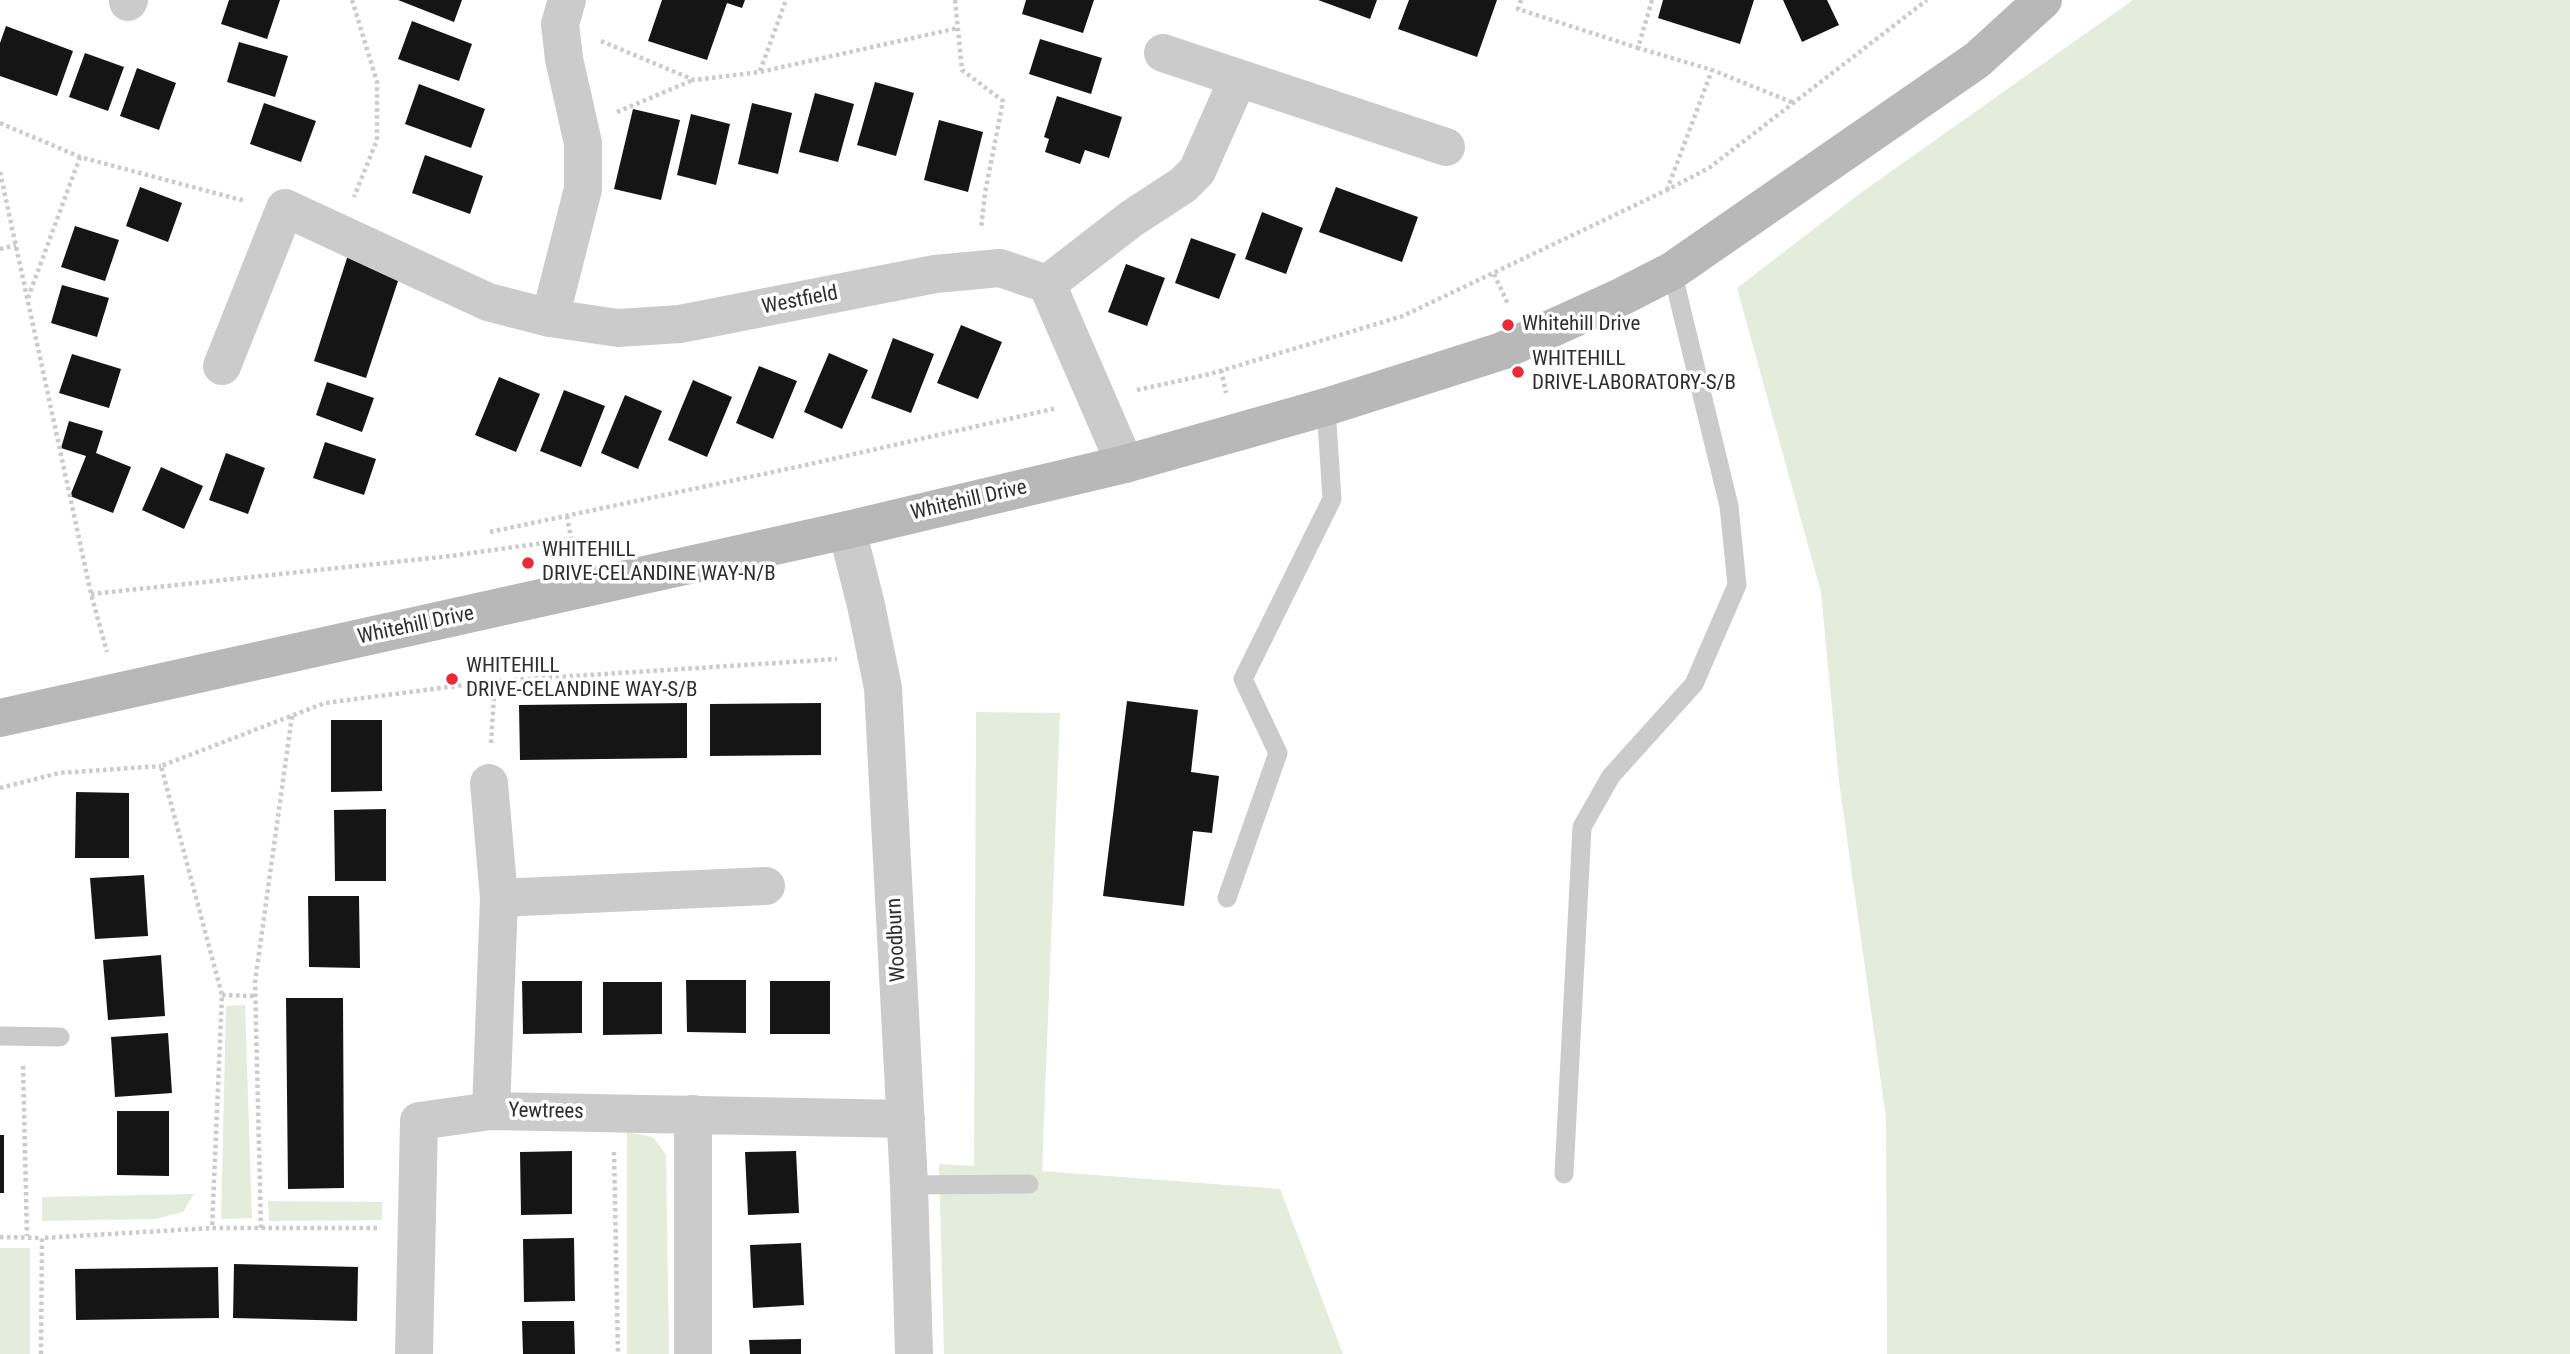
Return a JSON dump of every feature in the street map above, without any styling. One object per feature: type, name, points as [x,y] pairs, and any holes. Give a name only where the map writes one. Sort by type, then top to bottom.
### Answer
[{"type":"street","name":"Whitehill Drive","points":[[0,718],[847,530],[1125,464],[1326,407],[1502,351],[1672,271],[1976,60],[2043,0]]},
{"type":"street","points":[[550,318],[583,189],[583,143],[564,59],[564,12]]},
{"type":"street","points":[[1163,53],[1446,147]]},
{"type":"street","points":[[1125,464],[1047,284],[1131,219],[1183,185],[1197,171],[1238,79]]},
{"type":"street","name":"Westfield","points":[[285,208],[488,302],[550,318],[618,328],[680,324],[935,274],[1000,268],[1047,284]]},
{"type":"street","points":[[222,366],[285,208]]},
{"type":"street","name":"Woodburn","points":[[847,530],[883,688],[906,1119],[914,1354]]},
{"type":"street","points":[[489,783],[499,898],[491,1111]]},
{"type":"street","points":[[499,898],[766,886]]},
{"type":"street","name":"Yewtrees","points":[[414,1354],[419,1121],[491,1111],[906,1119]]},
{"type":"street","points":[[693,1114],[693,1354]]},
{"type":"lane","points":[[1564,1174],[1581,827],[1611,776],[1694,684],[1737,585],[1728,506],[1672,271]]},
{"type":"lane","points":[[1227,898],[1278,753],[1243,679],[1332,499],[1326,407]]},
{"type":"lane","points":[[0,1036],[60,1037]]},
{"type":"lane","points":[[909,1185],[1029,1184]]},
{"type":"path","points":[[340,233],[377,140],[377,82],[352,0]]},
{"type":"path","points":[[760,72],[786,0]]},
{"type":"path","points":[[956,0],[962,70],[1003,101],[985,193],[977,271]]},
{"type":"path","points":[[1521,0],[1518,9],[1712,70],[1794,103]]},
{"type":"path","points":[[1638,48],[1653,0]]},
{"type":"path","points":[[490,532],[806,465],[1210,374],[1403,316],[1709,169],[1927,0]]},
{"type":"path","points":[[564,12],[694,80]]},
{"type":"path","points":[[580,127],[694,80],[760,72],[958,28]]},
{"type":"path","points":[[1667,190],[1712,70]]},
{"type":"path","points":[[0,123],[80,157],[220,196],[285,208]]},
{"type":"path","points":[[28,299],[80,157]]},
{"type":"path","points":[[0,172],[91,594],[118,692]]},
{"type":"path","points":[[0,249],[16,245]]},
{"type":"path","points":[[91,594],[451,556],[571,539]]},
{"type":"path","points":[[0,788],[60,773],[161,766],[325,703],[495,681],[876,657]]},
{"type":"path","points":[[489,783],[495,681]]},
{"type":"path","points":[[261,1228],[255,982],[292,715]]},
{"type":"path","points":[[161,766],[222,995],[212,1228]]},
{"type":"path","points":[[222,995],[256,996]]},
{"type":"path","points":[[22,1038],[27,1236]]},
{"type":"path","points":[[613,1112],[618,1354]]},
{"type":"path","points":[[0,1237],[42,1238],[212,1228],[416,1228]]},
{"type":"path","points":[[41,1354],[42,1238]]},
{"type":"green space","points":[[2133,0],[2570,0],[2570,1354],[1887,1354],[1886,1118],[1839,781],[1821,592],[1737,288],[1862,192]]},
{"type":"green space","points":[[976,712],[1060,713],[1042,1171],[1280,1189],[1343,1354],[944,1354],[939,1164],[974,1166]]},
{"type":"green space","points":[[245,1005],[252,1218],[221,1219],[226,1006]]},
{"type":"green space","points":[[627,1132],[653,1137],[666,1155],[669,1354],[627,1354]]},
{"type":"green space","points":[[194,1194],[183,1212],[155,1219],[42,1221],[42,1197]]},
{"type":"green space","points":[[268,1201],[382,1202],[382,1220],[269,1221]]},
{"type":"green space","points":[[0,1248],[30,1248],[30,1354],[0,1354]]},
{"type":"building","points":[[229,0],[280,0],[267,39],[221,24]]},
{"type":"building","points":[[398,0],[462,0],[454,22]]},
{"type":"building","points":[[662,0],[745,0],[742,8],[727,3],[707,60],[648,41]]},
{"type":"building","points":[[1026,0],[1094,0],[1083,33],[1022,14]]},
{"type":"building","points":[[1318,0],[1377,0],[1370,19]]},
{"type":"building","points":[[1409,0],[1497,0],[1477,57],[1398,29]]},
{"type":"building","points":[[1663,0],[1754,0],[1740,44],[1658,18]]},
{"type":"building","points":[[1783,0],[1827,0],[1839,25],[1802,42]]},
{"type":"building","points":[[412,21],[472,44],[459,81],[398,59]]},
{"type":"building","points":[[6,26],[73,51],[57,96],[0,76],[0,43]]},
{"type":"building","points":[[1040,39],[1102,58],[1091,94],[1029,74]]},
{"type":"building","points":[[239,42],[288,56],[275,97],[227,82]]},
{"type":"building","points":[[85,53],[124,67],[108,111],[69,97]]},
{"type":"building","points":[[137,68],[176,83],[159,130],[120,116]]},
{"type":"building","points":[[875,82],[914,93],[896,156],[857,145]]},
{"type":"building","points":[[419,84],[485,109],[471,148],[405,124]]},
{"type":"building","points":[[815,93],[854,104],[838,162],[799,152]]},
{"type":"building","points":[[1057,96],[1122,117],[1109,158],[1085,150],[1080,164],[1045,152],[1049,139],[1044,137]]},
{"type":"building","points":[[264,103],[316,121],[301,162],[250,144]]},
{"type":"building","points":[[752,103],[792,113],[778,174],[738,164]]},
{"type":"building","points":[[633,109],[680,120],[661,200],[614,189]]},
{"type":"building","points":[[691,114],[730,124],[716,185],[677,175]]},
{"type":"building","points":[[939,120],[983,132],[968,192],[924,180]]},
{"type":"building","points":[[425,155],[483,176],[470,214],[412,193]]},
{"type":"building","points":[[140,187],[182,203],[168,242],[126,226]]},
{"type":"building","points":[[1336,187],[1418,217],[1402,262],[1319,232]]},
{"type":"building","points":[[1262,212],[1303,228],[1286,274],[1245,259]]},
{"type":"building","points":[[75,226],[119,240],[105,281],[61,267]]},
{"type":"building","points":[[1191,238],[1236,254],[1219,299],[1175,283]]},
{"type":"building","points":[[348,255],[401,272],[366,378],[314,361]]},
{"type":"building","points":[[1126,264],[1165,278],[1147,326],[1108,312]]},
{"type":"building","points":[[62,285],[109,298],[97,337],[51,323]]},
{"type":"building","points":[[961,325],[1002,342],[978,399],[937,383]]},
{"type":"building","points":[[893,338],[934,354],[911,413],[871,398]]},
{"type":"building","points":[[829,353],[868,370],[842,429],[804,412]]},
{"type":"building","points":[[72,354],[121,369],[109,408],[59,393]]},
{"type":"building","points":[[759,366],[797,381],[773,439],[736,423]]},
{"type":"building","points":[[499,377],[540,394],[516,452],[475,435]]},
{"type":"building","points":[[693,380],[732,397],[707,457],[668,440]]},
{"type":"building","points":[[327,382],[374,398],[362,432],[316,415]]},
{"type":"building","points":[[564,390],[605,406],[581,467],[540,451]]},
{"type":"building","points":[[625,395],[662,411],[638,469],[601,453]]},
{"type":"building","points":[[69,421],[103,431],[96,453],[131,467],[113,513],[70,496],[86,456],[61,448]]},
{"type":"building","points":[[325,442],[376,459],[364,495],[313,478]]},
{"type":"building","points":[[226,453],[265,468],[248,514],[209,500]]},
{"type":"building","points":[[161,467],[203,486],[184,529],[142,510]]},
{"type":"building","points":[[1127,701],[1198,710],[1191,772],[1219,776],[1212,833],[1193,831],[1184,906],[1103,896]]},
{"type":"building","points":[[687,703],[687,758],[520,760],[519,705]]},
{"type":"building","points":[[821,703],[821,755],[710,756],[710,704]]},
{"type":"building","points":[[331,720],[382,720],[382,791],[331,792]]},
{"type":"building","points":[[76,792],[129,793],[129,858],[75,858]]},
{"type":"building","points":[[386,809],[386,881],[335,881],[334,810]]},
{"type":"building","points":[[144,875],[148,936],[95,939],[90,878]]},
{"type":"building","points":[[308,896],[359,896],[360,968],[309,967]]},
{"type":"building","points":[[161,955],[165,1016],[108,1020],[103,960]]},
{"type":"building","points":[[686,980],[746,980],[746,1033],[687,1032]]},
{"type":"building","points":[[522,981],[582,981],[582,1033],[523,1034]]},
{"type":"building","points":[[770,981],[830,981],[830,1034],[770,1034]]},
{"type":"building","points":[[603,982],[662,982],[662,1034],[603,1035]]},
{"type":"building","points":[[286,998],[343,998],[344,1188],[288,1189]]},
{"type":"building","points":[[168,1033],[172,1093],[115,1097],[111,1037]]},
{"type":"building","points":[[117,1111],[169,1111],[169,1176],[117,1175]]},
{"type":"building","points":[[0,1135],[4,1135],[4,1193],[0,1193]]},
{"type":"building","points":[[572,1151],[572,1214],[521,1215],[520,1152]]},
{"type":"building","points":[[796,1151],[799,1213],[748,1215],[745,1152]]},
{"type":"building","points":[[574,1238],[575,1301],[524,1302],[523,1239]]},
{"type":"building","points":[[801,1243],[804,1305],[753,1308],[750,1245]]},
{"type":"building","points":[[234,1264],[358,1267],[357,1321],[233,1318]]},
{"type":"building","points":[[218,1267],[219,1318],[76,1320],[75,1269]]},
{"type":"building","points":[[522,1321],[574,1321],[575,1354],[523,1354]]},
{"type":"building","points":[[801,1339],[801,1354],[750,1354],[749,1340]]},
{"type":"place","name":"Whitehill Drive","points":[[1508,325]]},
{"type":"place","name":"WHITEHILL DRIVE-LABORATORY-S/B","points":[[1518,372]]},
{"type":"place","name":"WHITEHILL DRIVE-CELANDINE WAY-N/B","points":[[528,563]]},
{"type":"place","name":"WHITEHILL DRIVE-CELANDINE WAY-S/B","points":[[452,679]]}]
